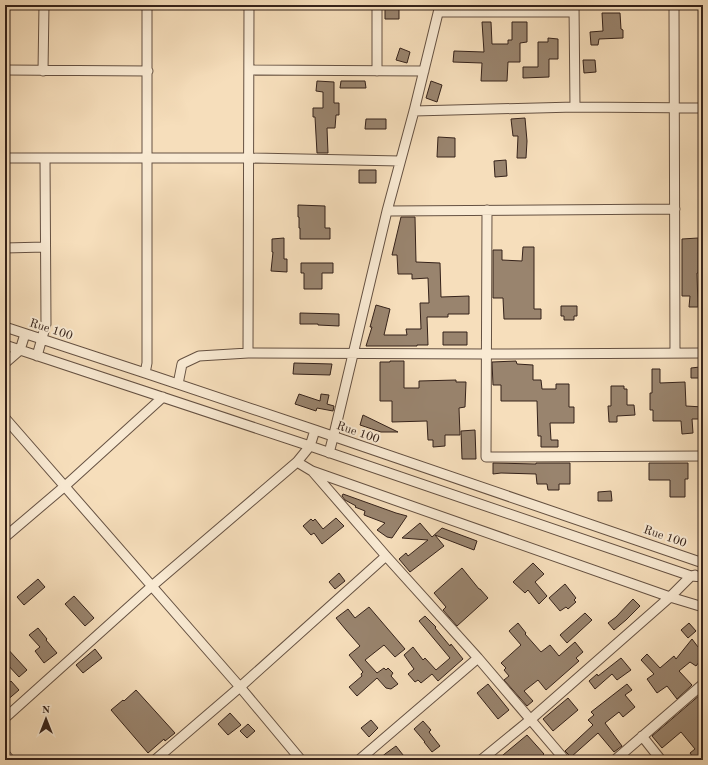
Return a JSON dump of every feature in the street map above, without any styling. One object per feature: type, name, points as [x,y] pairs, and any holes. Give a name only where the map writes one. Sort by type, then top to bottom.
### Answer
[{"type":"street","points":[[43,71],[44,5]]},
{"type":"street","points":[[145,373],[147,363],[147,5]]},
{"type":"street","points":[[248,353],[249,5]]},
{"type":"street","points":[[377,5],[377,70]]},
{"type":"street","points":[[674,5],[675,352]]},
{"type":"street","points":[[329,452],[387,211],[424,72],[439,8],[574,8],[575,107]]},
{"type":"street","points":[[5,70],[148,70]]},
{"type":"street","points":[[248,70],[377,70],[424,72]]},
{"type":"street","points":[[414,111],[575,107],[703,108]]},
{"type":"street","points":[[5,158],[249,158],[400,161]]},
{"type":"street","points":[[37,356],[46,324],[45,158]]},
{"type":"street","points":[[387,211],[675,209]]},
{"type":"street","points":[[486,210],[486,457],[703,456]]},
{"type":"street","points":[[5,248],[46,247]]},
{"type":"street","name":"Rue 100","points":[[5,327],[333,436],[703,563]]},
{"type":"street","points":[[5,363],[20,350],[25,334]]},
{"type":"street","points":[[5,345],[329,452],[691,576],[703,577]]},
{"type":"street","points":[[178,384],[182,364],[199,356],[248,353],[703,353]]},
{"type":"street","points":[[5,538],[65,486],[162,397]]},
{"type":"street","points":[[5,418],[240,687],[301,760]]},
{"type":"street","points":[[5,718],[152,586],[297,462],[310,446],[315,430]]},
{"type":"street","points":[[297,462],[312,470],[670,597],[703,607]]},
{"type":"street","points":[[312,470],[386,556],[478,658],[565,760]]},
{"type":"street","points":[[155,760],[240,687],[386,556]]},
{"type":"street","points":[[482,760],[530,720],[670,597],[691,576],[703,571]]},
{"type":"street","points":[[359,760],[478,658]]},
{"type":"street","points":[[615,760],[703,684]]},
{"type":"street","points":[[642,736],[661,760]]},
{"type":"street","points":[[5,754],[10,760]]},
{"type":"building","points":[[385,5],[399,6],[399,19],[385,19]]},
{"type":"building","points":[[602,13],[620,13],[623,38],[599,39],[598,45],[591,45],[590,32],[603,31]]},
{"type":"building","points":[[482,22],[491,22],[492,44],[508,44],[508,40],[512,40],[512,22],[527,22],[527,42],[520,43],[520,62],[508,62],[507,81],[481,81],[482,63],[453,62],[454,51],[484,52]]},
{"type":"building","points":[[548,38],[558,39],[558,59],[549,59],[549,77],[523,78],[523,67],[538,67],[538,42],[548,42]]},
{"type":"building","points":[[400,48],[410,52],[407,63],[396,60]]},
{"type":"building","points":[[583,60],[595,60],[596,72],[584,73]]},
{"type":"building","points":[[317,81],[334,82],[334,103],[339,103],[339,115],[336,115],[335,128],[327,128],[328,153],[317,153],[313,108],[323,108],[323,92],[316,91]]},
{"type":"building","points":[[341,81],[365,81],[366,88],[340,88]]},
{"type":"building","points":[[431,81],[442,85],[437,102],[426,98]]},
{"type":"building","points":[[525,118],[527,141],[526,158],[517,158],[518,136],[513,136],[511,119]]},
{"type":"building","points":[[366,119],[386,119],[386,129],[365,129]]},
{"type":"building","points":[[438,137],[455,138],[455,157],[437,157]]},
{"type":"building","points":[[506,160],[507,176],[495,177],[494,161]]},
{"type":"building","points":[[359,170],[376,170],[376,183],[359,183]]},
{"type":"building","points":[[298,205],[325,206],[325,228],[330,228],[330,239],[300,239]]},
{"type":"building","points":[[401,217],[415,217],[416,262],[440,263],[441,297],[469,296],[469,314],[448,314],[448,317],[427,317],[428,345],[366,346],[372,327],[370,327],[376,305],[390,309],[384,335],[407,335],[406,329],[421,329],[420,303],[429,303],[428,278],[412,279],[412,274],[398,274],[397,255],[392,255]]},
{"type":"building","points":[[284,238],[284,259],[287,259],[287,272],[271,271],[273,252],[272,239]]},
{"type":"building","points":[[698,238],[698,307],[689,307],[690,296],[682,296],[682,239]]},
{"type":"building","points":[[523,247],[534,247],[534,309],[541,309],[541,319],[504,319],[503,298],[493,298],[493,250],[502,250],[502,260],[522,261]]},
{"type":"building","points":[[301,263],[333,263],[333,273],[322,273],[322,289],[304,289],[304,273],[301,273]]},
{"type":"building","points":[[561,306],[577,306],[577,316],[574,316],[574,320],[564,320],[564,316],[561,316]]},
{"type":"building","points":[[300,313],[339,314],[339,326],[300,324]]},
{"type":"building","points":[[443,332],[467,332],[467,345],[443,345]]},
{"type":"building","points":[[404,361],[404,388],[419,388],[419,381],[456,380],[456,382],[466,382],[465,407],[459,408],[460,435],[445,435],[445,446],[433,447],[433,440],[428,440],[427,421],[392,422],[392,401],[380,401],[380,362]]},
{"type":"building","points":[[516,361],[517,364],[533,365],[533,380],[541,380],[542,389],[556,389],[556,384],[569,384],[569,407],[574,407],[574,423],[550,423],[551,440],[558,440],[558,447],[541,447],[541,436],[538,436],[537,401],[501,401],[501,385],[493,385],[492,362]]},
{"type":"building","points":[[294,363],[332,364],[330,375],[293,374]]},
{"type":"building","points":[[700,367],[700,378],[691,378],[691,368]]},
{"type":"building","points":[[652,369],[660,369],[660,383],[685,382],[686,406],[703,407],[703,419],[692,419],[693,433],[682,434],[681,421],[653,421],[653,410],[650,410]]},
{"type":"building","points":[[611,386],[624,386],[624,389],[627,389],[627,405],[634,405],[635,415],[617,416],[617,422],[609,422],[608,406],[611,406]]},
{"type":"building","points":[[299,394],[320,401],[321,394],[329,395],[327,404],[334,406],[333,411],[317,408],[316,411],[295,404]]},
{"type":"building","points":[[363,415],[398,432],[381,432],[360,425]]},
{"type":"building","points":[[475,430],[476,459],[462,459],[461,431]]},
{"type":"building","points":[[493,463],[570,463],[570,484],[559,484],[559,490],[548,490],[547,484],[537,484],[536,474],[493,474]]},
{"type":"building","points":[[649,463],[688,463],[688,479],[685,479],[685,497],[670,497],[670,480],[649,480]]},
{"type":"building","points":[[611,491],[612,501],[598,501],[598,492]]},
{"type":"building","points":[[343,494],[407,516],[392,538],[387,537],[377,530],[385,523],[364,515],[365,511],[355,507],[356,506],[345,500],[342,496]]},
{"type":"building","points":[[336,518],[344,526],[322,544],[314,533],[311,535],[303,526],[311,519],[313,521],[315,519],[323,529]]},
{"type":"building","points":[[420,523],[432,537],[442,528],[477,541],[474,550],[435,535],[444,546],[410,572],[399,559],[406,553],[408,556],[428,540],[402,538]]},
{"type":"building","points":[[533,563],[544,574],[535,582],[547,596],[539,604],[528,590],[525,593],[513,582]]},
{"type":"building","points":[[462,568],[488,598],[457,626],[443,610],[446,607],[434,593]]},
{"type":"building","points":[[339,573],[345,581],[335,589],[329,582]]},
{"type":"building","points":[[38,579],[45,587],[24,605],[17,597]]},
{"type":"building","points":[[565,584],[576,598],[574,600],[576,602],[568,609],[566,607],[560,611],[549,598]]},
{"type":"building","points":[[74,596],[94,618],[85,626],[65,604]]},
{"type":"building","points":[[633,599],[640,606],[614,630],[608,623],[616,617]]},
{"type":"building","points":[[369,607],[405,649],[395,657],[384,645],[365,660],[377,673],[384,668],[386,670],[388,668],[393,673],[391,676],[398,684],[391,689],[386,688],[377,678],[357,696],[349,687],[362,676],[361,674],[363,672],[349,655],[360,646],[336,618],[348,609],[355,618]]},
{"type":"building","points":[[585,613],[592,620],[567,643],[560,635]]},
{"type":"building","points":[[425,616],[463,659],[438,681],[432,674],[421,683],[418,680],[415,682],[408,674],[414,669],[404,655],[413,647],[423,660],[425,658],[436,670],[450,658],[419,621]]},
{"type":"building","points":[[518,623],[526,633],[525,634],[541,652],[550,645],[559,656],[575,642],[583,652],[576,658],[579,661],[546,690],[538,680],[524,691],[533,701],[527,706],[504,680],[509,676],[504,670],[506,668],[501,663],[521,645],[509,631]]},
{"type":"building","points":[[689,623],[696,631],[688,638],[681,630]]},
{"type":"building","points":[[38,628],[57,653],[44,663],[35,651],[40,647],[29,635]]},
{"type":"building","points":[[692,639],[698,647],[703,649],[703,657],[696,666],[690,662],[679,671],[692,685],[677,699],[667,686],[657,693],[647,679],[654,674],[641,660],[647,654],[660,668],[674,656],[676,659]]},
{"type":"building","points":[[5,646],[27,670],[19,677],[5,662]]},
{"type":"building","points":[[95,649],[102,658],[83,673],[76,665]]},
{"type":"building","points":[[621,658],[631,670],[617,680],[612,674],[595,689],[589,681]]},
{"type":"building","points":[[11,681],[19,690],[5,702],[5,686]]},
{"type":"building","points":[[488,684],[509,710],[498,719],[477,693]]},
{"type":"building","points":[[627,684],[632,690],[625,695],[635,707],[623,717],[619,712],[605,723],[622,746],[614,752],[598,733],[571,757],[565,751],[593,725],[588,720],[594,715],[591,712]]},
{"type":"building","points":[[136,690],[175,733],[165,741],[164,739],[148,753],[111,710]]},
{"type":"building","points":[[701,694],[703,697],[703,757],[695,760],[690,753],[695,749],[681,732],[662,748],[652,736]]},
{"type":"building","points":[[568,698],[578,710],[553,731],[543,719]]},
{"type":"building","points":[[230,713],[241,725],[228,735],[218,724]]},
{"type":"building","points":[[371,720],[378,728],[369,737],[361,728]]},
{"type":"building","points":[[423,721],[431,730],[429,732],[440,746],[432,752],[414,729]]},
{"type":"building","points":[[248,724],[255,731],[247,738],[240,731]]},
{"type":"building","points":[[527,735],[544,754],[543,755],[547,760],[524,760],[519,755],[513,760],[497,760]]},
{"type":"building","points":[[396,746],[407,760],[378,760],[385,754]]}]
